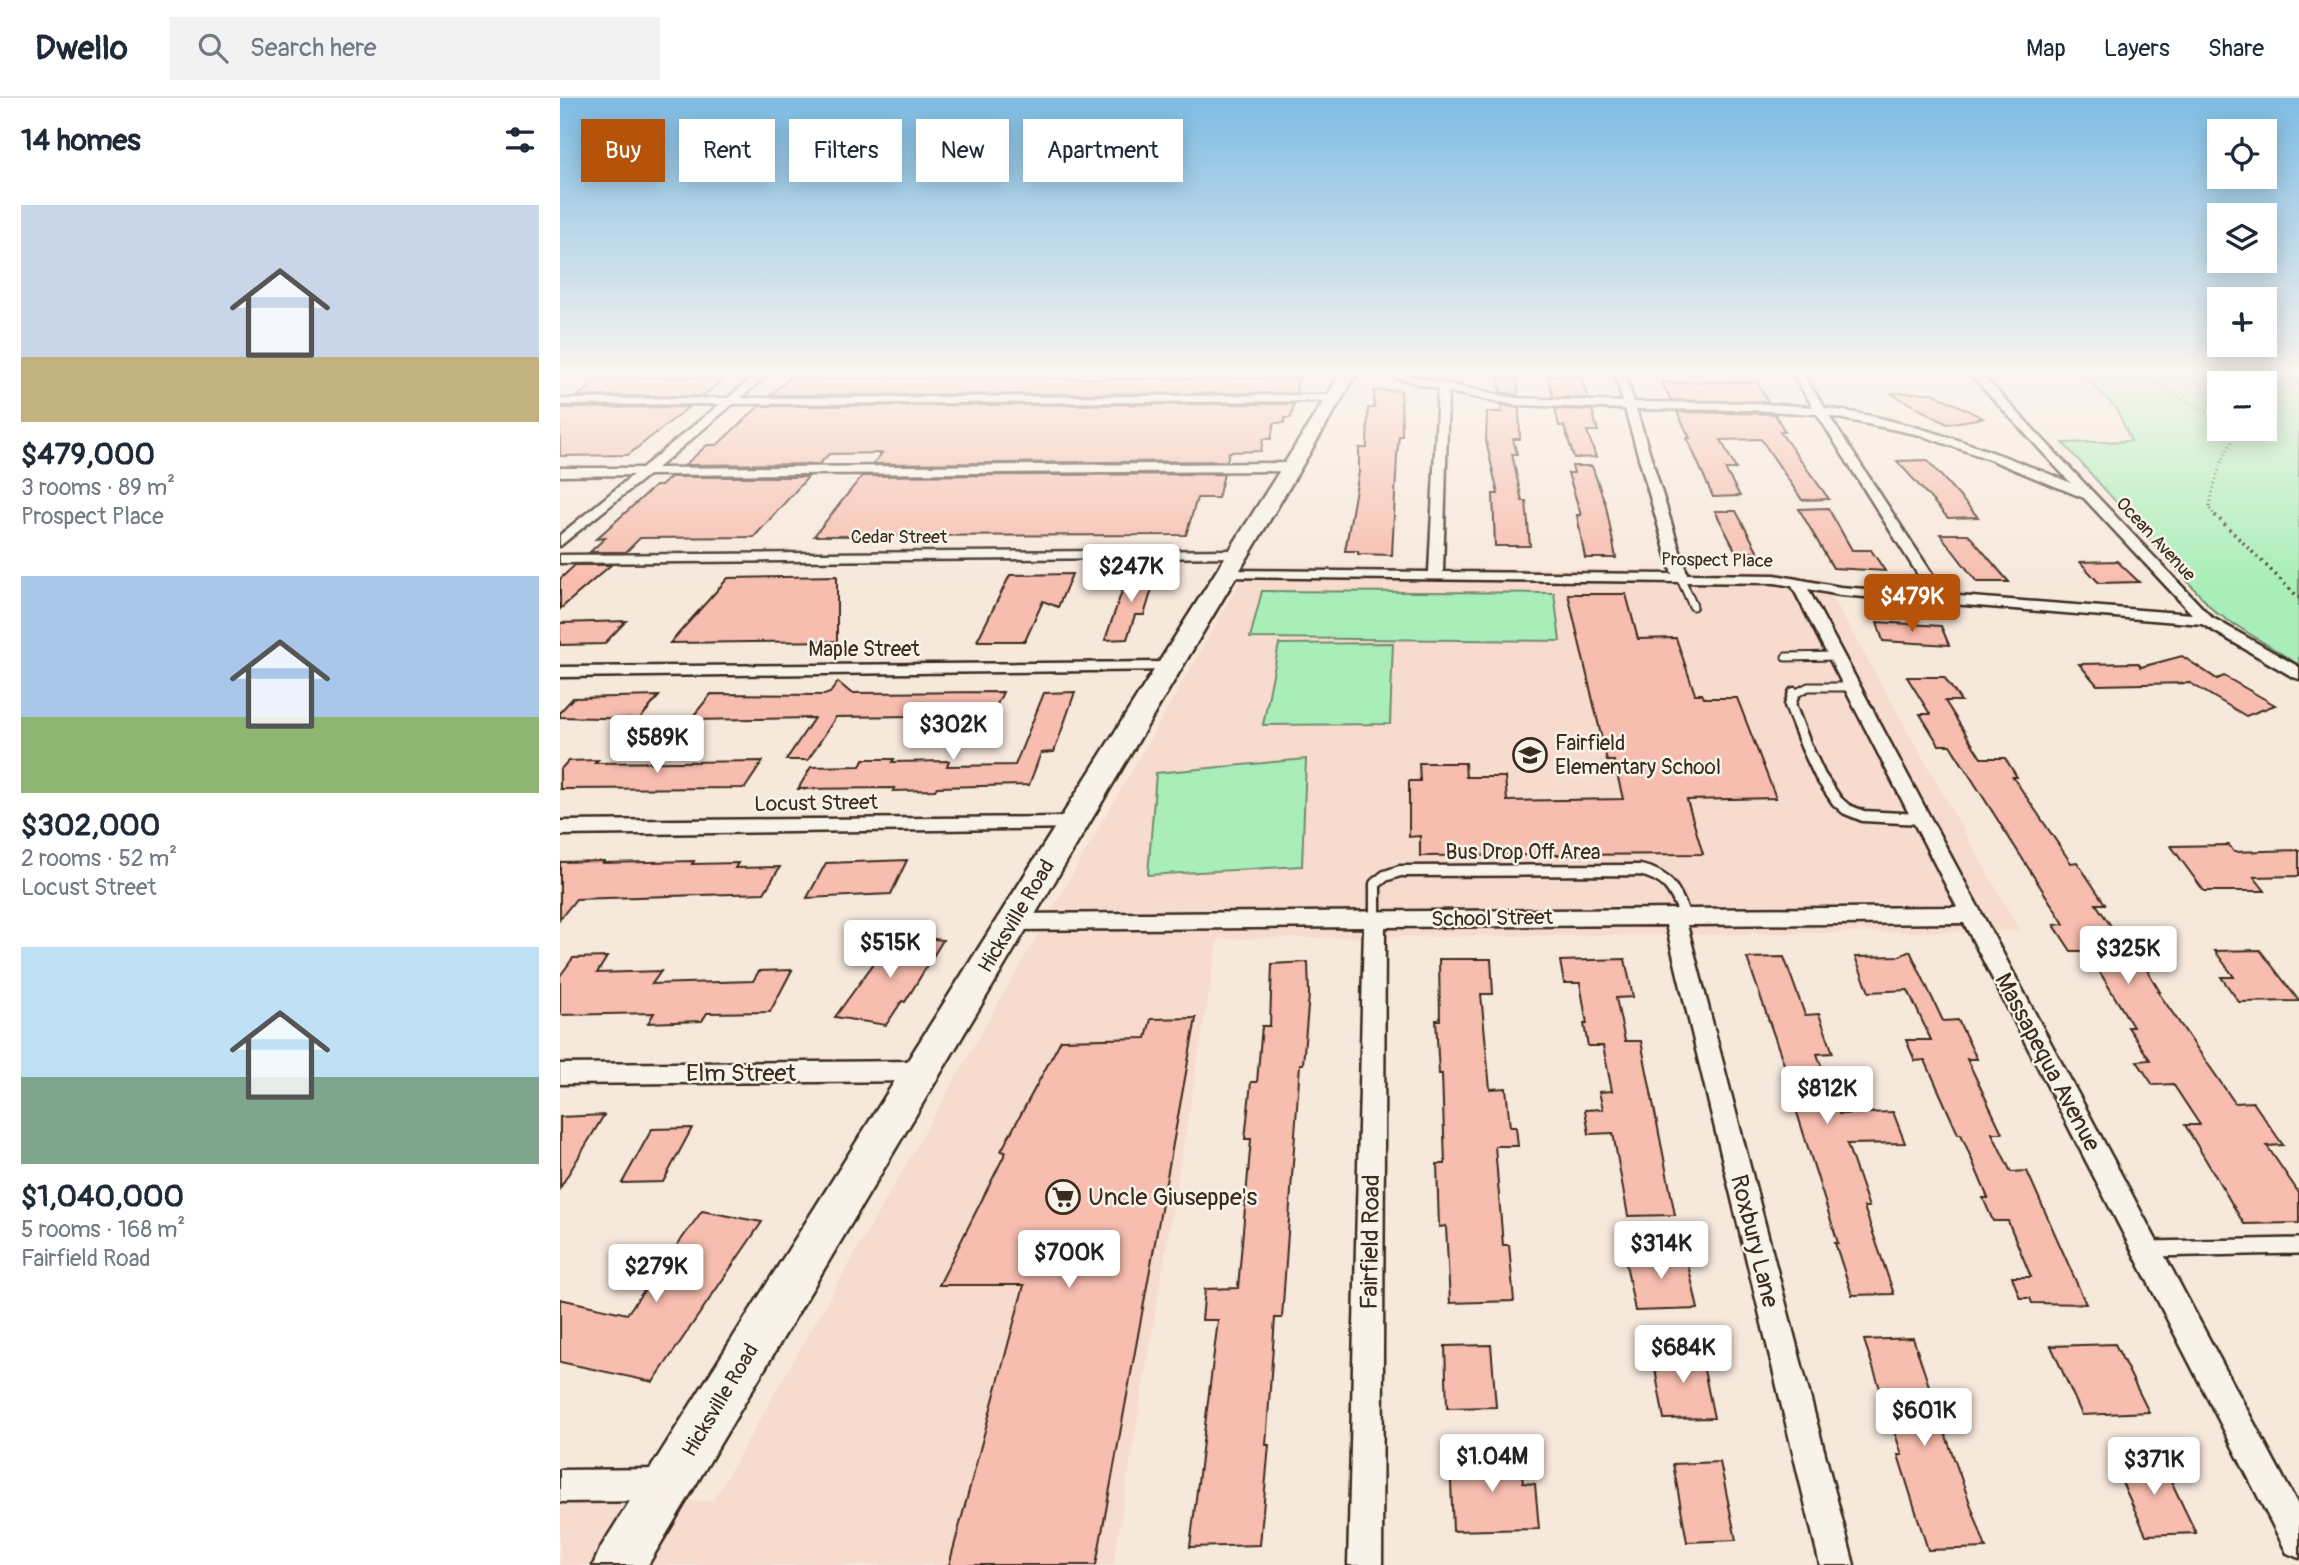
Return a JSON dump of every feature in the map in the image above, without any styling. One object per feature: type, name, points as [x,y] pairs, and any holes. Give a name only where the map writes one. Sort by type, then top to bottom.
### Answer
[{"type":"main road","name":"Hicksville Road","points":[[619,1565],[1306,443]]},
{"type":"street","points":[[560,542],[679,443]]},
{"type":"street","points":[[1436,576],[1441,443]]},
{"type":"street","points":[[1641,443],[1681,579]]},
{"type":"street","points":[[1842,443],[1941,599]]},
{"type":"street","points":[[1956,443],[2088,495]]},
{"type":"street","name":"Ocean Avenue","points":[[2040,443],[2206,620],[2299,674]]},
{"type":"street","points":[[560,472],[1291,467]]},
{"type":"street","points":[[2022,468],[2063,468]]},
{"type":"street","name":"Cedar Street","points":[[560,559],[1232,564]]},
{"type":"street","name":"Prospect Place","points":[[1232,564],[1436,576],[1775,579],[1840,591],[2206,620]]},
{"type":"street","name":"Massapequa Avenue","points":[[1797,582],[2299,1541]]},
{"type":"street","name":"Maple Street","points":[[560,672],[1169,667]]},
{"type":"street","name":"Locust Street","points":[[560,828],[1073,823]]},
{"type":"street","name":"School Street","points":[[1013,922],[1971,915]]},
{"type":"street","name":"Roxbury Lane","points":[[1679,916],[1837,1565]]},
{"type":"street","name":"Fairfield Road","points":[[1365,1565],[1375,920]]},
{"type":"street","name":"Elm Street","points":[[560,1074],[921,1071]]},
{"type":"street","points":[[560,1486],[668,1485]]},
{"type":"lane","points":[[1681,579],[1693,606]]},
{"type":"lane","points":[[1786,657],[1836,656]]},
{"type":"lane","points":[[1852,687],[1808,687],[1794,693],[1790,705],[1830,796],[1847,810],[1876,817],[1921,819]]},
{"type":"lane","name":"Bus Drop Off Area","points":[[1375,920],[1375,884],[1385,876],[1400,871],[1640,870],[1658,873],[1673,884],[1679,916]]},
{"type":"lane","points":[[2146,1249],[2299,1247]]},
{"type":"path","points":[[2230,443],[2214,483],[2209,508],[2227,531],[2276,572],[2299,598]]},
{"type":"shaded area","points":[[1249,566],[1769,571],[1822,579],[2020,931],[1218,939],[1113,1565],[560,1565],[560,1504],[713,1501]]},
{"type":"green space","points":[[2063,443],[2299,443],[2299,665],[2215,612]]},
{"type":"green space","points":[[1262,591],[1554,593],[1560,641],[1250,638]]},
{"type":"green space","points":[[1393,643],[1390,724],[1263,725],[1279,644]]},
{"type":"green space","points":[[1306,759],[1302,866],[1148,875],[1156,773]]},
{"type":"building","points":[[560,443],[643,443],[628,455],[560,456]]},
{"type":"building","points":[[1262,443],[1261,451],[1229,452],[1227,461],[873,464],[882,453],[829,454],[819,464],[685,465],[707,445]]},
{"type":"building","points":[[1367,443],[1398,443],[1392,555],[1345,551],[1359,472],[1359,448],[1367,448]]},
{"type":"building","points":[[1487,443],[1514,443],[1517,454],[1512,454],[1522,501],[1526,501],[1530,546],[1495,546],[1493,494],[1498,494]]},
{"type":"building","points":[[1569,443],[1591,443],[1596,457],[1574,458]]},
{"type":"building","points":[[1689,443],[1723,443],[1736,469],[1725,469],[1740,496],[1713,497]]},
{"type":"building","points":[[1764,443],[1788,443],[1829,499],[1802,500]]},
{"type":"building","points":[[1927,460],[1978,517],[1948,518],[1897,461]]},
{"type":"building","points":[[1572,466],[1592,466],[1606,506],[1616,558],[1585,558],[1577,515],[1581,515],[1568,473],[1574,473]]},
{"type":"building","points":[[1224,474],[1218,498],[1197,498],[1186,535],[814,536],[862,476]]},
{"type":"building","points":[[671,477],[808,477],[754,537],[640,538],[626,552],[590,552],[605,538],[596,539],[655,486],[661,486]]},
{"type":"building","points":[[1828,508],[1852,550],[1871,550],[1885,571],[1833,568],[1799,509]]},
{"type":"building","points":[[1715,511],[1736,511],[1758,552],[1736,552]]},
{"type":"building","points":[[1940,534],[1968,534],[2009,582],[1977,582]]},
{"type":"building","points":[[2117,561],[2139,582],[2099,583],[2080,562]]},
{"type":"building","points":[[575,565],[611,565],[560,609],[560,579]]},
{"type":"building","points":[[1157,573],[1144,615],[1135,615],[1127,639],[1105,640],[1128,574]]},
{"type":"building","points":[[1072,574],[1058,607],[1043,601],[1025,641],[977,641],[1010,575]]},
{"type":"building","points":[[837,576],[837,641],[670,643],[728,578]]},
{"type":"building","points":[[1568,594],[1626,594],[1638,639],[1676,638],[1695,694],[1702,694],[1704,698],[1737,698],[1776,798],[1687,800],[1703,854],[1420,856],[1420,836],[1409,837],[1409,781],[1420,781],[1419,763],[1465,763],[1466,777],[1505,777],[1507,801],[1623,799],[1614,761],[1607,761]]},
{"type":"building","points":[[626,621],[604,644],[560,645],[560,623]]},
{"type":"building","points":[[1877,622],[1941,626],[1949,645],[1883,641]]},
{"type":"building","points":[[2182,656],[2217,679],[2224,676],[2275,705],[2246,716],[2190,683],[2097,685],[2079,664],[2138,663],[2141,667]]},
{"type":"building","points":[[1907,677],[1944,677],[1961,701],[1945,701],[1981,758],[2005,758],[2017,777],[2013,777],[2071,863],[2077,862],[2105,904],[2096,904],[2139,967],[2145,967],[2158,992],[2235,1103],[2253,1102],[2283,1145],[2267,1146],[2299,1193],[2299,1223],[2244,1224],[2185,1125],[2200,1125],[2173,1084],[2153,1085],[2137,1061],[2150,1060],[2128,1027],[2133,1027],[2087,951],[2071,951],[2054,925],[2064,924],[1950,745],[1939,745],[1920,714],[1930,714]]},
{"type":"building","points":[[838,682],[851,693],[1003,692],[992,715],[836,717],[808,760],[786,760],[814,718],[690,720],[711,694],[824,695],[830,693]]},
{"type":"building","points":[[1075,692],[1054,752],[1041,753],[1029,785],[893,791],[895,788],[798,789],[811,767],[860,766],[864,759],[894,759],[892,762],[949,761],[947,766],[1015,765],[1044,693]]},
{"type":"building","points":[[659,696],[640,719],[560,717],[560,712],[573,698]]},
{"type":"building","points":[[598,760],[595,763],[763,761],[745,788],[560,789],[560,770],[568,761]]},
{"type":"building","points":[[2229,845],[2234,852],[2299,850],[2299,876],[2254,877],[2265,891],[2204,891],[2171,846]]},
{"type":"building","points":[[907,860],[891,894],[807,898],[826,863]]},
{"type":"building","points":[[604,861],[603,863],[694,861],[692,864],[738,863],[735,868],[780,867],[764,893],[576,899],[560,919],[560,862]]},
{"type":"building","points":[[895,934],[943,940],[905,1002],[902,1001],[886,1025],[835,1017]]},
{"type":"building","points":[[2260,950],[2299,1001],[2239,1002],[2221,977],[2234,977],[2215,951]]},
{"type":"building","points":[[1910,951],[1943,1021],[1958,1020],[1977,1059],[1967,1059],[2002,1133],[1992,1133],[2011,1172],[2027,1171],[2086,1304],[2032,1303],[2030,1298],[2020,1298],[2012,1277],[2031,1277],[2008,1221],[1993,1221],[1983,1198],[1988,1198],[1961,1134],[1958,1134],[1925,1060],[1915,1061],[1906,1040],[1931,1040],[1908,990],[1869,992],[1855,957],[1900,956]]},
{"type":"building","points":[[607,957],[597,973],[661,971],[652,984],[753,981],[759,971],[792,970],[770,1012],[707,1013],[702,1021],[648,1023],[654,1013],[560,1015],[560,976],[573,958]]},
{"type":"building","points":[[1784,957],[1805,1015],[1819,1014],[1833,1053],[1817,1054],[1839,1114],[1893,1112],[1905,1143],[1847,1144],[1869,1207],[1864,1207],[1894,1294],[1852,1295],[1835,1243],[1838,1243],[1788,1084],[1791,1084],[1747,958]]},
{"type":"building","points":[[1439,959],[1491,959],[1493,994],[1481,994],[1490,1089],[1506,1088],[1510,1127],[1516,1127],[1518,1146],[1495,1146],[1503,1245],[1509,1245],[1514,1301],[1450,1303],[1446,1226],[1439,1227],[1437,1164],[1445,1164],[1442,1074],[1439,1074],[1436,1020],[1440,1020]]},
{"type":"building","points":[[1625,959],[1633,997],[1616,998],[1625,1041],[1641,1041],[1675,1215],[1628,1216],[1613,1133],[1589,1134],[1585,1110],[1603,1109],[1599,1092],[1612,1091],[1603,1046],[1588,1046],[1580,983],[1564,983],[1560,961]]},
{"type":"building","points":[[1308,962],[1309,995],[1303,1064],[1300,1064],[1282,1318],[1275,1318],[1266,1445],[1269,1445],[1260,1545],[1190,1547],[1218,1320],[1202,1320],[1205,1289],[1238,1288],[1251,1139],[1245,1139],[1251,1082],[1257,1082],[1262,1026],[1270,1026],[1272,964]]},
{"type":"building","points":[[1196,1018],[1096,1565],[949,1565],[1024,1285],[939,1285],[1006,1152],[1001,1151],[1061,1040],[1146,1038],[1151,1019]]},
{"type":"building","points":[[604,1115],[560,1188],[560,1117]]},
{"type":"building","points":[[692,1128],[663,1182],[622,1183],[652,1129]]},
{"type":"building","points":[[702,1211],[762,1222],[653,1382],[560,1362],[560,1299],[627,1314]]},
{"type":"building","points":[[1685,1251],[1698,1309],[1635,1311],[1624,1253]]},
{"type":"building","points":[[1913,1338],[1986,1548],[1928,1550],[1898,1455],[1902,1455],[1864,1340]]},
{"type":"building","points":[[2115,1344],[2149,1412],[2082,1415],[2051,1346]]},
{"type":"building","points":[[1491,1345],[1496,1407],[1447,1408],[1445,1346]]},
{"type":"building","points":[[1700,1351],[1714,1418],[1664,1419],[1652,1353]]},
{"type":"building","points":[[1520,1455],[1523,1483],[1535,1484],[1539,1529],[1453,1531],[1450,1456]]},
{"type":"building","points":[[2160,1458],[2196,1533],[2146,1535],[2112,1460]]},
{"type":"building","points":[[1720,1462],[1736,1540],[1687,1542],[1673,1464]]},
{"type":"place","name":"Fairfield Elementary School","points":[[1530,755]]},
{"type":"place","name":"Uncle Giuseppe's","points":[[1063,1197]]}]
